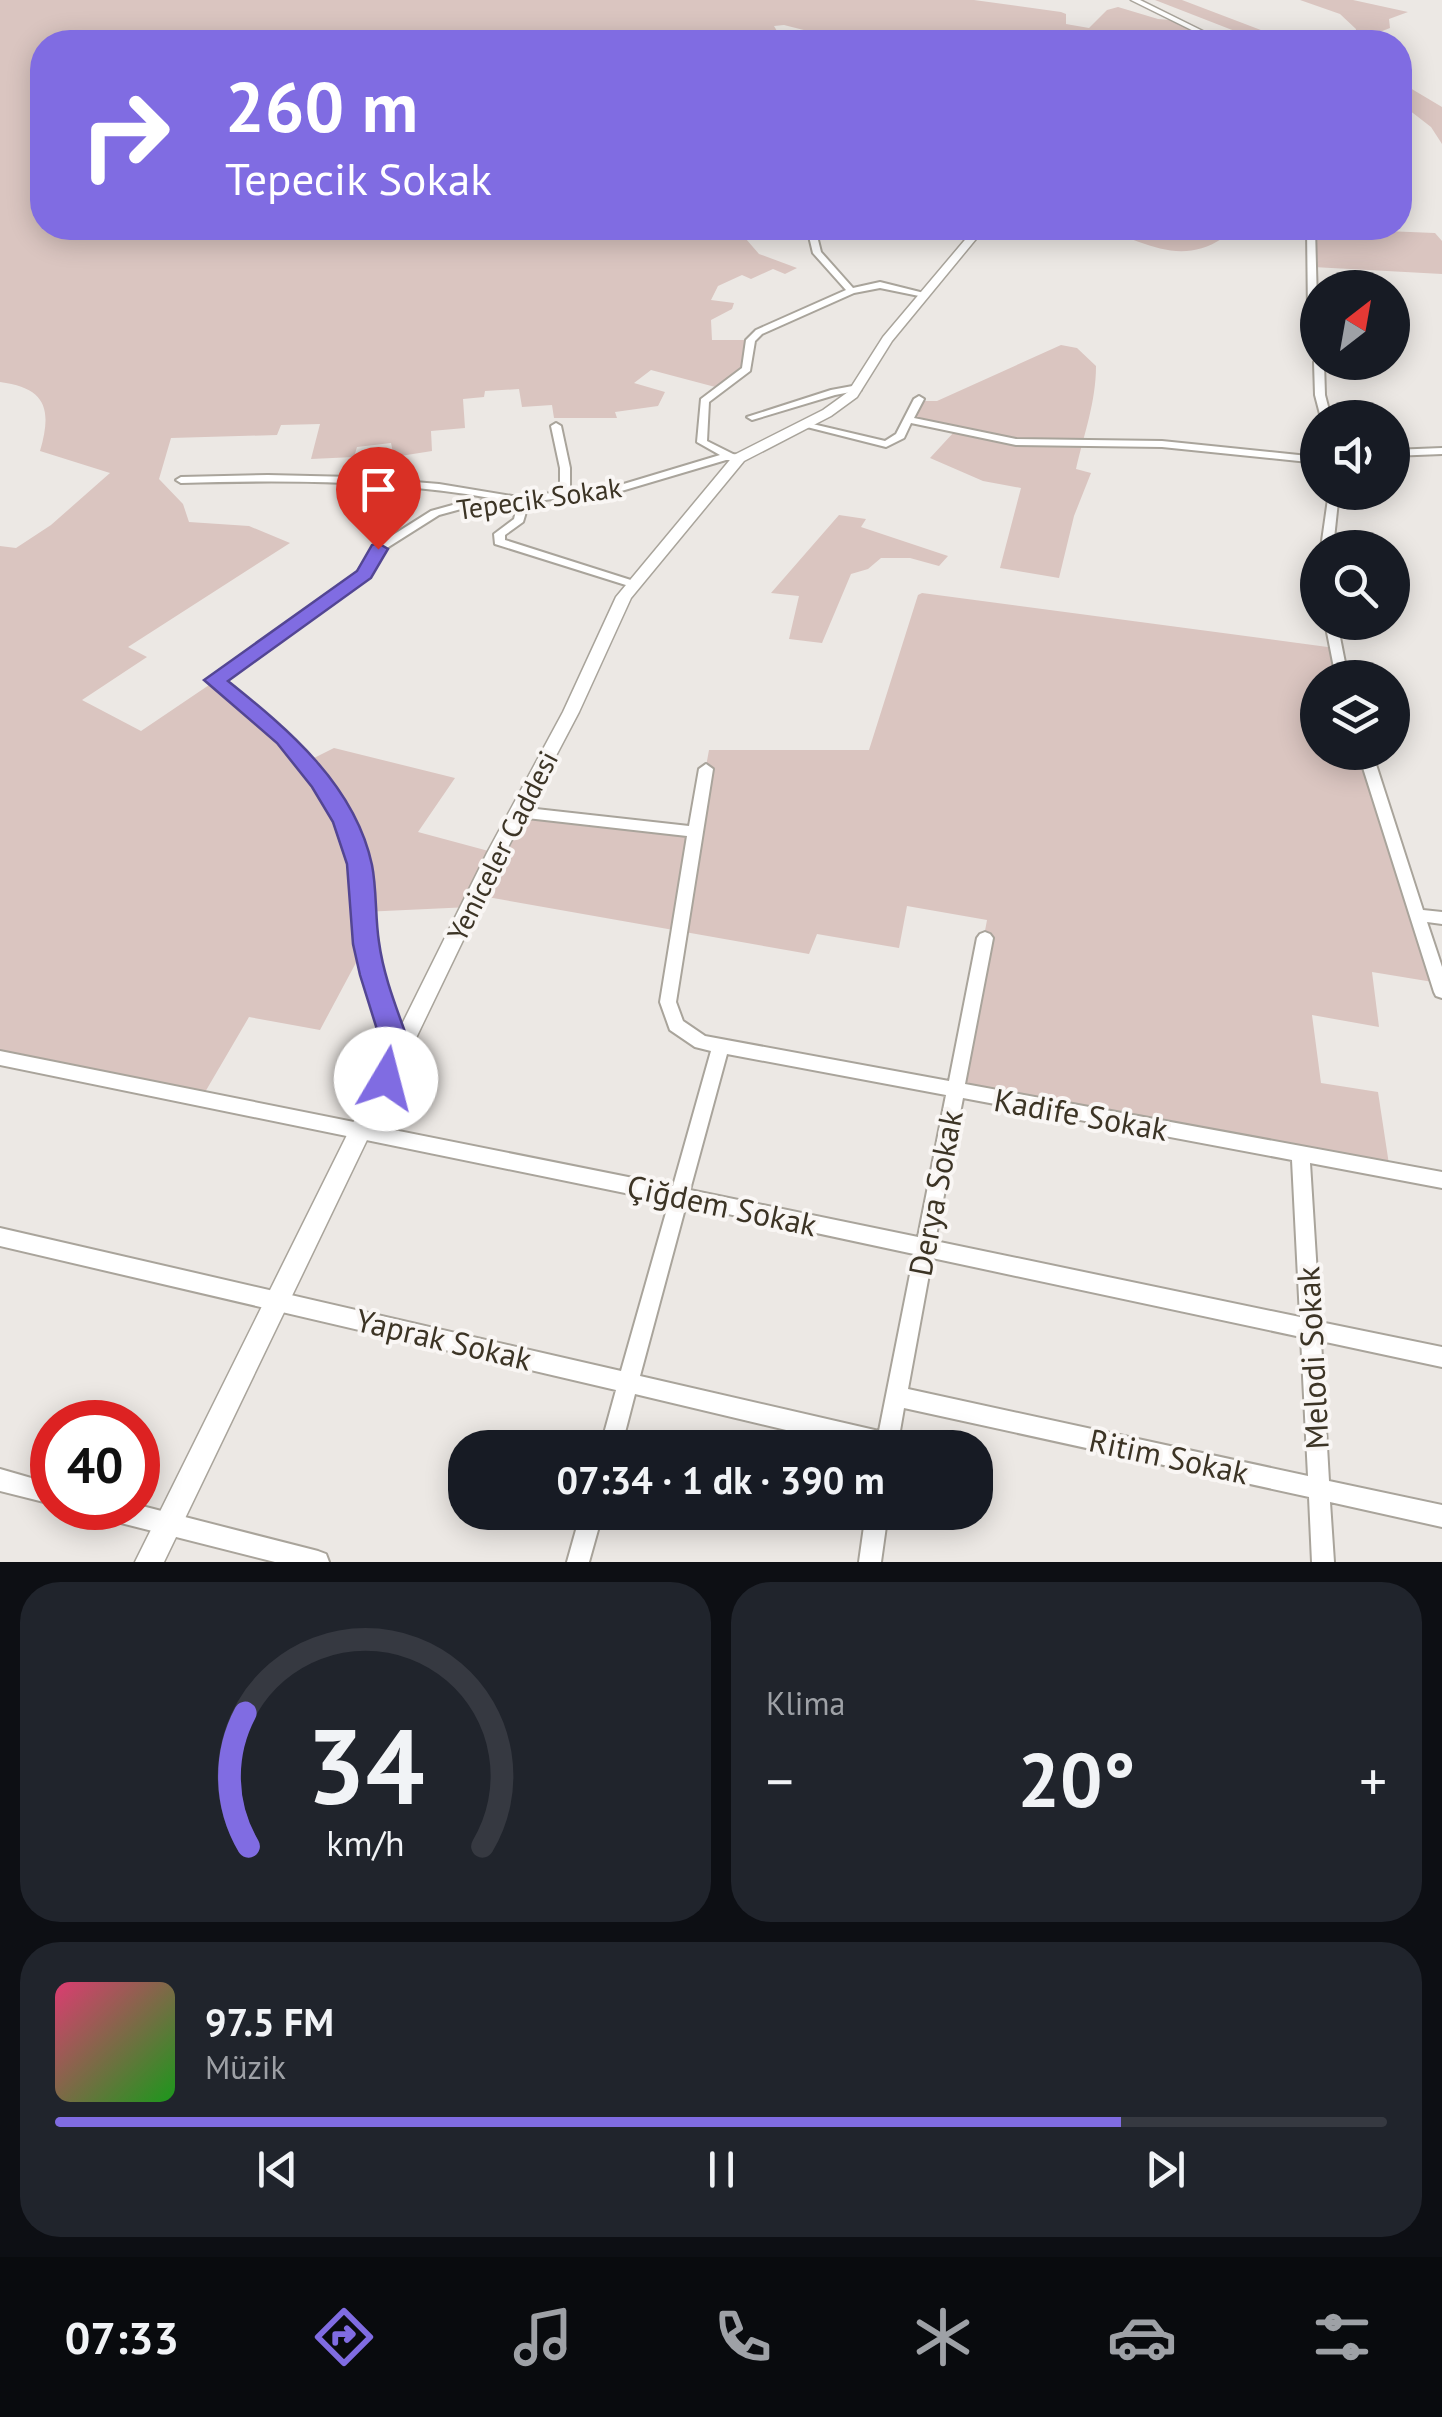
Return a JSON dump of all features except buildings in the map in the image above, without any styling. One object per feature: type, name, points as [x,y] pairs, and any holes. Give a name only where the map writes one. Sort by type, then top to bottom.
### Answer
[{"type":"street","points":[[1134,0],[1196,30]]},
{"type":"street","points":[[814,240],[817,254],[851,291]]},
{"type":"street","name":"Yeniceler Caddesi","points":[[149,1562],[398,1052],[633,584],[734,457],[838,407],[858,388],[887,339],[970,240]]},
{"type":"street","points":[[1310,240],[1311,270]]},
{"type":"street","points":[[734,457],[702,442],[704,400],[748,369],[751,340],[762,330],[851,291],[880,285],[924,294]]},
{"type":"street","points":[[752,417],[858,388]]},
{"type":"street","points":[[804,425],[886,444],[900,436],[919,399]]},
{"type":"street","points":[[908,420],[1016,442],[1192,446],[1300,458]]},
{"type":"street","points":[[556,426],[565,468],[565,496]]},
{"type":"street","points":[[1410,452],[1442,451]]},
{"type":"street","name":"Tepecik Sokak","points":[[398,1052],[366,944],[360,864],[344,822],[321,782],[285,738],[215,680],[358,579],[378,549],[422,520],[460,506],[524,502],[630,486],[734,457]]},
{"type":"street","points":[[180,480],[382,480],[524,502],[519,520],[500,534],[499,542],[633,584]]},
{"type":"street","name":"Kadife Sokak","points":[[706,769],[668,1002],[676,1025],[700,1042],[1442,1180]]},
{"type":"street","points":[[1371,770],[1442,992]]},
{"type":"street","points":[[518,812],[695,832]]},
{"type":"street","points":[[1418,915],[1442,918]]},
{"type":"street","name":"Derya Sokak","points":[[889,1430],[985,938]]},
{"type":"street","points":[[615,1430],[720,1048]]},
{"type":"street","name":"Çiğdem Sokak","points":[[0,1058],[681,1196],[1442,1358]]},
{"type":"street","name":"Melodi Sokak","points":[[1301,1155],[1323,1562]]},
{"type":"street","name":"Yaprak Sokak","points":[[0,1237],[825,1430]]},
{"type":"street","name":"Ritim Sokak","points":[[896,1396],[1442,1516]]},
{"type":"street","points":[[0,1480],[30,1488]]},
{"type":"street","points":[[160,1522],[318,1562]]},
{"type":"street","points":[[578,1562],[587,1530]]},
{"type":"street","points":[[870,1562],[874,1530]]},
{"type":"shaded area","points":[[0,0],[974,0],[1061,12],[1066,14],[1066,24],[1089,28],[1107,10],[1118,7],[1158,19],[1182,21],[1199,30],[804,30],[784,25],[774,26],[776,30],[30,30],[30,240],[747,240],[759,254],[797,268],[785,274],[773,269],[751,279],[742,275],[718,286],[711,300],[734,303],[732,309],[711,320],[712,340],[751,340],[750,361],[719,388],[651,370],[634,383],[665,392],[658,406],[615,412],[617,418],[554,418],[552,405],[522,407],[519,389],[485,391],[484,397],[463,399],[465,428],[431,431],[432,451],[394,457],[391,443],[357,447],[354,457],[311,459],[320,424],[281,425],[277,435],[171,438],[159,479],[183,504],[189,522],[249,526],[290,543],[128,647],[147,657],[82,700],[141,731],[215,681],[306,762],[334,748],[455,778],[418,832],[496,853],[518,812],[694,832],[709,750],[869,750],[918,595],[922,593],[1335,648],[1338,660],[1300,660],[1300,770],[1370,770],[1439,983],[1372,972],[1379,1027],[1312,1015],[1321,1083],[1378,1092],[1390,1171],[955,1091],[987,920],[907,906],[899,948],[817,934],[809,954],[476,895],[470,907],[363,912],[366,944],[320,1030],[249,1017],[201,1099],[0,1058],[0,546],[16,548],[51,525],[110,473],[40,451],[45,424],[42,403],[16,385],[0,382]]},
{"type":"shaded area","points":[[1155,0],[1182,0],[1261,30],[1232,30]]},
{"type":"shaded area","points":[[1300,0],[1353,0],[1408,12],[1389,19],[1390,28],[1385,30],[1356,30],[1340,14]]},
{"type":"shaded area","points":[[1412,89],[1442,107],[1442,144],[1431,127],[1412,112]]},
{"type":"shaded area","points":[[1412,232],[1435,233],[1442,241],[1442,274],[1313,267],[1312,240],[1412,240]]},
{"type":"shaded area","points":[[1134,240],[1219,240],[1190,251],[1158,248]]},
{"type":"shaded area","points":[[1061,345],[1077,348],[1096,366],[1092,405],[1076,469],[1091,473],[1074,516],[1059,578],[1000,568],[1021,488],[983,481],[930,458],[954,432],[909,420],[918,401],[937,401]]},
{"type":"shaded area","points":[[839,515],[866,519],[861,527],[948,556],[939,566],[910,558],[881,558],[868,569],[851,574],[822,643],[789,639],[799,596],[771,593]]},
{"type":"route","points":[[378,549],[364,574],[215,680],[285,738],[304,760],[334,801],[353,843],[360,864],[366,944],[398,1052],[386,1079]]}]
